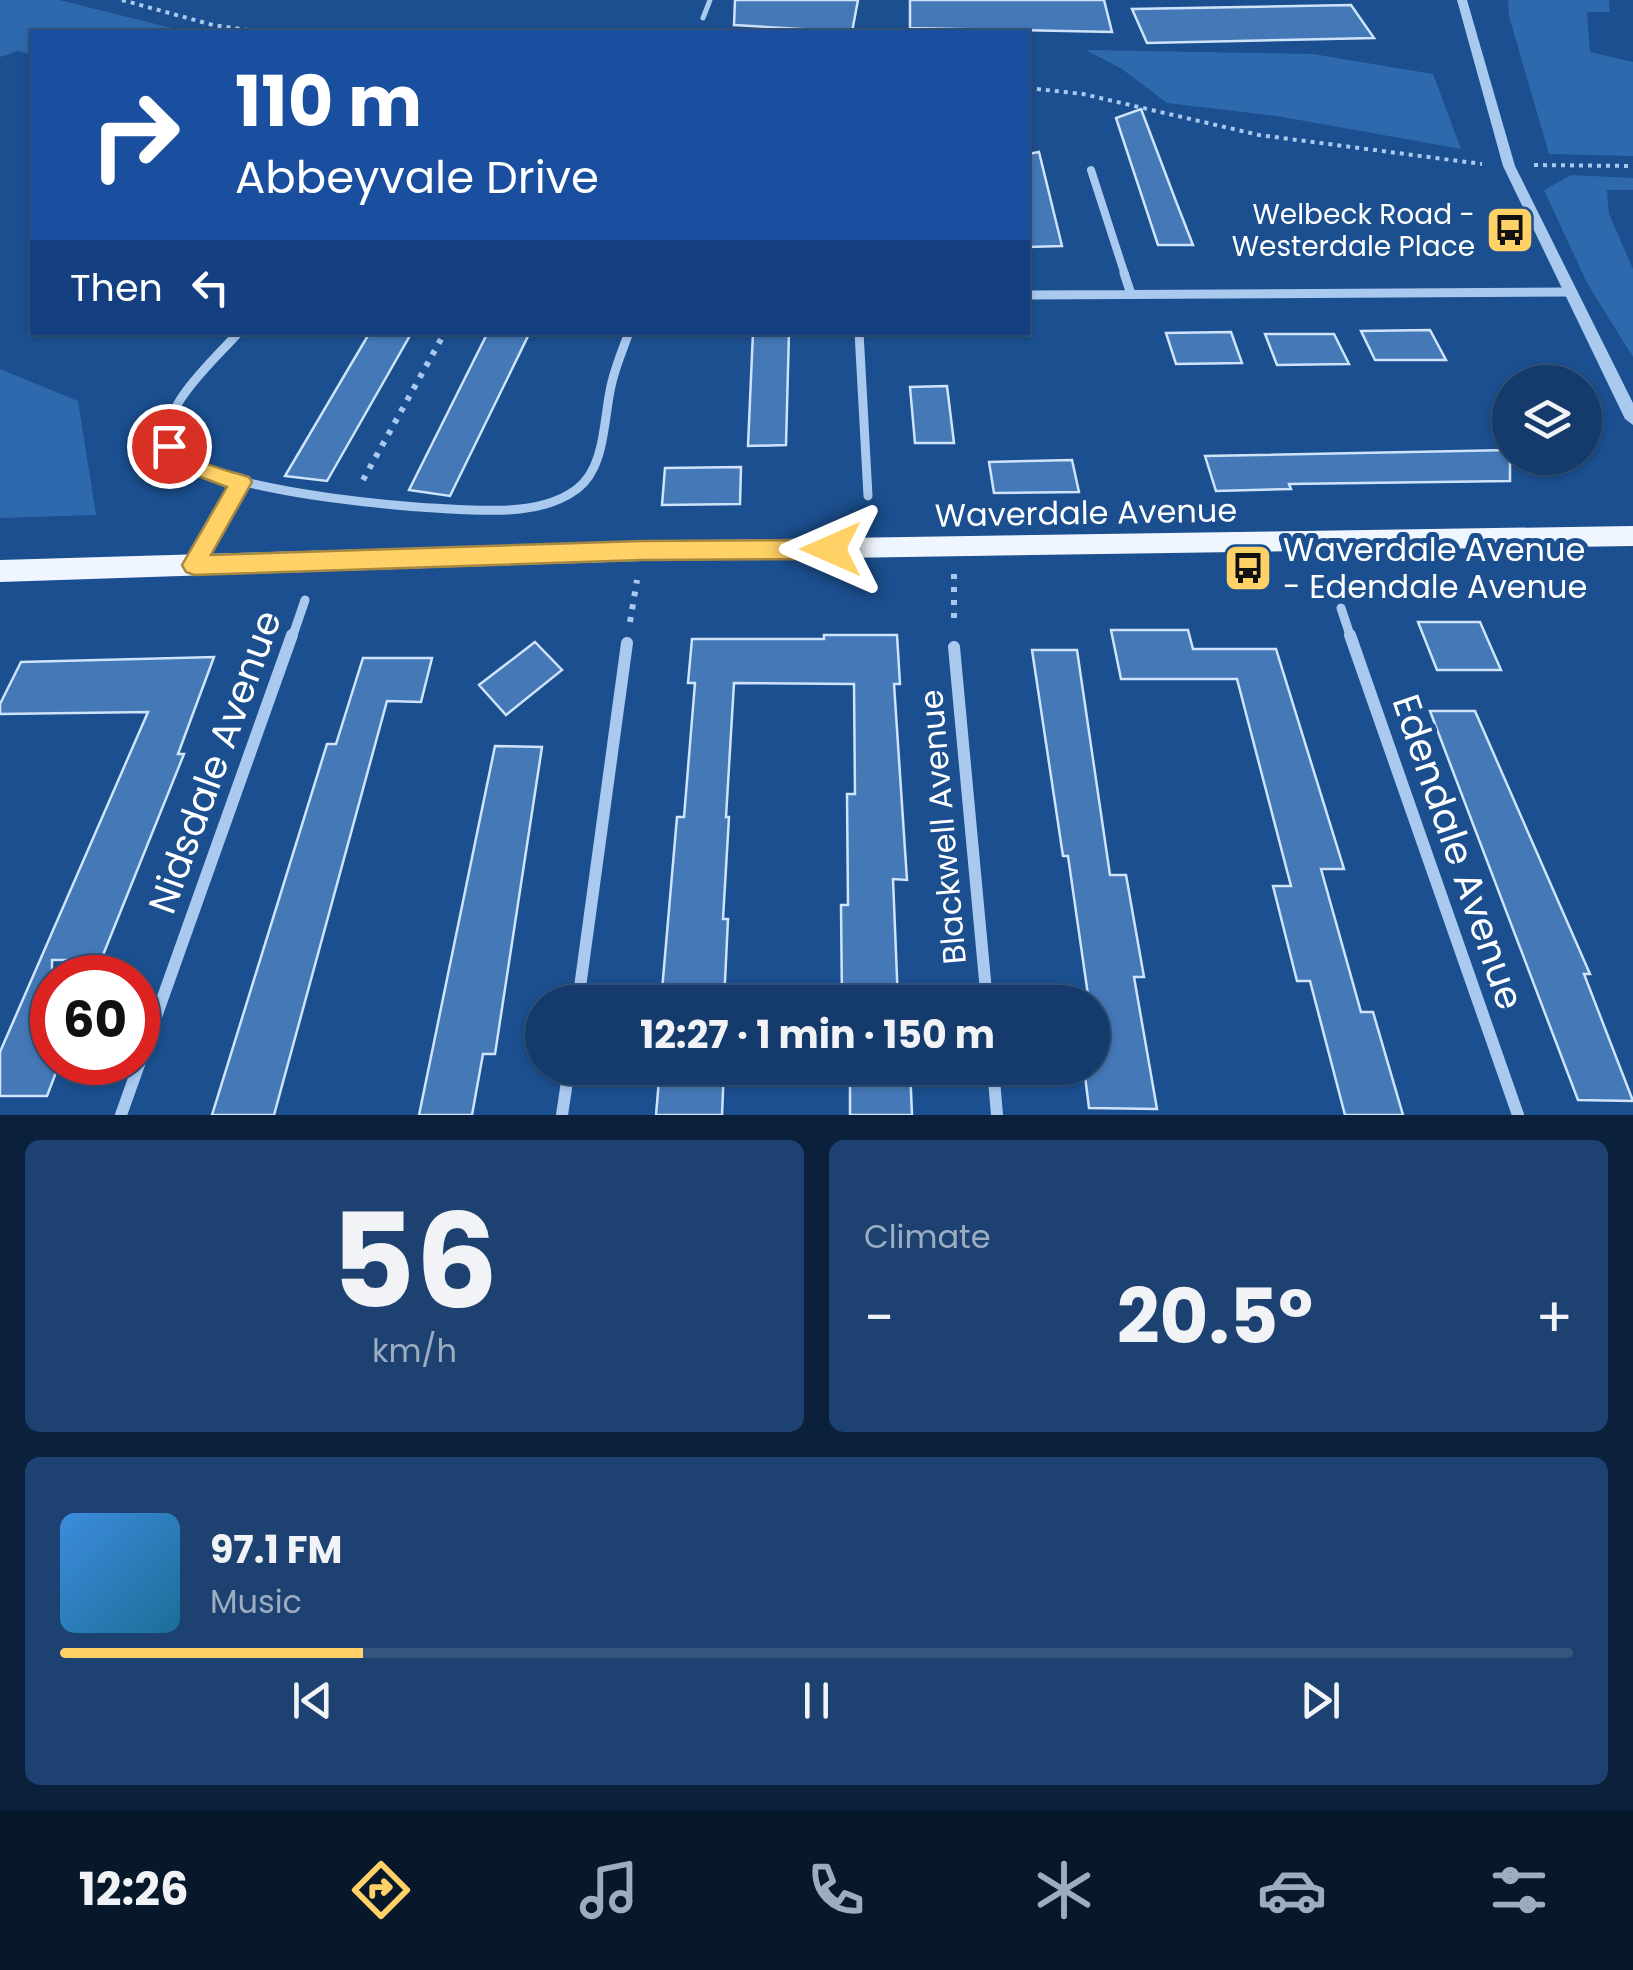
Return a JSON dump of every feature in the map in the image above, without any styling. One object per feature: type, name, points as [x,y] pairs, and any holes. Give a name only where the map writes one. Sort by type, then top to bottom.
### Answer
[{"type":"main road","name":"Waverdale Avenue","points":[[0,571],[641,551],[1633,536]]},
{"type":"street","points":[[1462,0],[1509,166],[1633,418]]},
{"type":"street","points":[[1091,170],[1130,291]]},
{"type":"street","points":[[1030,295],[1130,291],[1568,292]]},
{"type":"street","points":[[236,335],[173,409],[167,427],[169,446],[182,461],[207,474],[241,482],[421,510],[498,510],[562,499],[578,488],[596,459],[610,390],[628,335]]},
{"type":"street","points":[[860,335],[868,496]]},
{"type":"street","points":[[194,565],[241,482]]},
{"type":"street","name":"Nidsdale Avenue","points":[[121,1115],[305,600]]},
{"type":"street","name":"Edendale Avenue","points":[[1341,608],[1518,1115]]},
{"type":"street","points":[[580,985],[627,642]]},
{"type":"street","name":"Blackwell Avenue","points":[[954,648],[985,985]]},
{"type":"street","points":[[562,1115],[566,1085]]},
{"type":"street","points":[[994,1085],[997,1115]]},
{"type":"lane","points":[[702,18],[710,0]]},
{"type":"path","points":[[122,0],[250,30]]},
{"type":"path","points":[[213,24],[227,30]]},
{"type":"path","points":[[1030,88],[1084,94],[1259,135],[1454,163],[1633,166]]},
{"type":"path","points":[[349,498],[369,472],[443,335]]},
{"type":"path","points":[[954,548],[954,648]]},
{"type":"path","points":[[627,642],[641,551]]},
{"type":"shaded area","points":[[0,0],[59,0],[180,30],[30,30],[30,54],[18,51],[0,57]]},
{"type":"shaded area","points":[[1508,0],[1609,0],[1610,12],[1587,12],[1590,52],[1633,62],[1633,156],[1549,154],[1509,16]]},
{"type":"shaded area","points":[[1086,50],[1313,54],[1433,74],[1461,149],[1277,116],[1167,103],[1122,69]]},
{"type":"shaded area","points":[[1571,175],[1633,178],[1633,190],[1607,190],[1609,214],[1633,269],[1633,357],[1587,283],[1544,190]]},
{"type":"shaded area","points":[[0,369],[78,401],[96,515],[0,518]]},
{"type":"building","points":[[735,0],[858,0],[852,30],[734,25]]},
{"type":"building","points":[[910,0],[1104,0],[1112,32],[1030,30],[910,28]]},
{"type":"building","points":[[1351,5],[1374,38],[1147,43],[1132,9]]},
{"type":"building","points":[[1141,109],[1193,245],[1158,245],[1116,118]]},
{"type":"building","points":[[1039,152],[1062,246],[1030,247],[1030,154]]},
{"type":"building","points":[[1430,330],[1446,360],[1375,360],[1361,331]]},
{"type":"building","points":[[1231,332],[1242,363],[1176,364],[1166,333]]},
{"type":"building","points":[[1265,334],[1334,334],[1349,364],[1277,365]]},
{"type":"building","points":[[368,335],[410,335],[327,481],[285,476]]},
{"type":"building","points":[[486,335],[529,335],[450,496],[409,490]]},
{"type":"building","points":[[753,335],[789,335],[786,445],[748,446]]},
{"type":"building","points":[[947,386],[954,443],[915,443],[910,387]]},
{"type":"building","points":[[1492,450],[1492,475],[1510,475],[1510,481],[1289,484],[1291,489],[1216,491],[1205,456]]},
{"type":"building","points":[[1072,460],[1079,492],[994,493],[989,462]]},
{"type":"building","points":[[741,467],[740,504],[662,505],[665,468]]},
{"type":"building","points":[[1418,622],[1480,622],[1501,670],[1437,670]]},
{"type":"building","points":[[1111,630],[1188,630],[1193,649],[1276,649],[1344,869],[1321,869],[1361,1012],[1373,1012],[1403,1115],[1345,1115],[1310,981],[1297,981],[1273,886],[1291,886],[1237,679],[1121,679]]},
{"type":"building","points":[[824,635],[897,635],[900,684],[894,684],[907,880],[893,879],[897,985],[842,985],[841,905],[848,905],[847,794],[855,794],[854,684],[734,683],[726,817],[725,985],[662,985],[677,817],[684,817],[695,683],[688,683],[692,639],[824,639]]},
{"type":"building","points":[[535,642],[562,670],[506,715],[479,685]]},
{"type":"building","points":[[1032,650],[1077,650],[1110,875],[1126,875],[1144,977],[1134,977],[1157,1109],[1089,1108],[1086,1085],[1110,1085],[1110,985],[1087,985],[1068,856],[1063,856]]},
{"type":"building","points":[[214,657],[178,754],[184,754],[103,955],[42,955],[148,712],[0,714],[0,704],[21,662]]},
{"type":"building","points":[[363,658],[432,658],[421,702],[387,701],[274,1115],[212,1115],[327,744],[336,744]]},
{"type":"building","points":[[1430,711],[1475,711],[1590,974],[1584,974],[1633,1101],[1578,1100]]},
{"type":"building","points":[[495,746],[542,747],[495,1054],[483,1054],[472,1115],[419,1115]]},
{"type":"building","points":[[30,983],[30,1085],[51,1085],[47,1096],[0,1096],[0,1052]]},
{"type":"building","points":[[659,1085],[723,1085],[722,1115],[656,1115]]},
{"type":"building","points":[[850,1085],[911,1085],[912,1115],[850,1115]]},
{"type":"place","name":"Welbeck Road - Westerdale Place","points":[[1510,230]]},
{"type":"place","name":"Waverdale Avenue - Edendale Avenue","points":[[1248,568]]},
{"type":"route","points":[[169,446],[182,461],[207,474],[241,482],[194,565],[831,549]]}]
